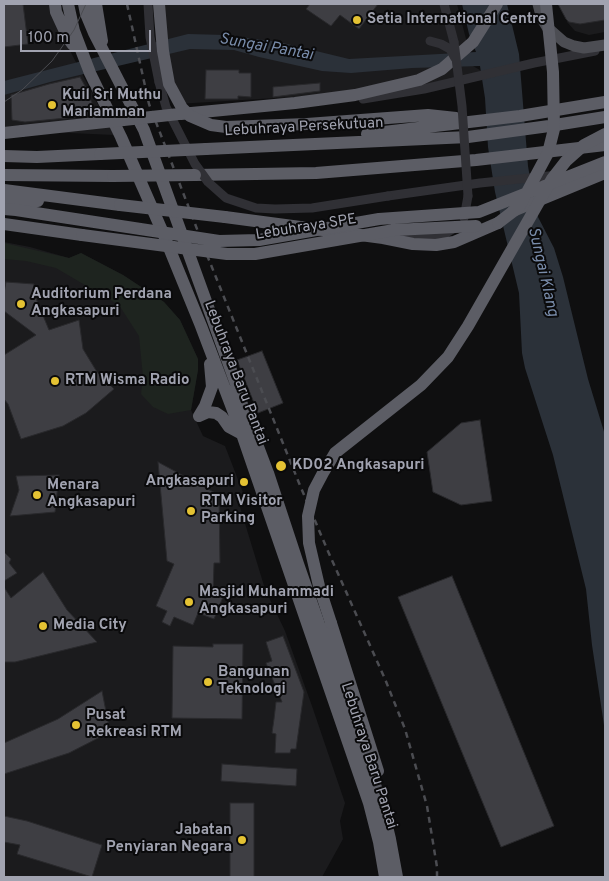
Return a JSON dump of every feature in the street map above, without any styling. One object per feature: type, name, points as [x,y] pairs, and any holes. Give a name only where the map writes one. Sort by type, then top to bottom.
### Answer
[{"type":"highway","points":[[55,4],[56,12],[71,42],[90,73]]},
{"type":"highway","name":"Lebuhraya Baru Pantai","points":[[68,4],[74,31],[90,73],[129,154],[201,326],[242,434],[369,803],[380,842],[385,877]]},
{"type":"highway","name":"Lebuhraya Baru Pantai","points":[[84,4],[88,20],[144,130],[268,473],[381,802],[397,877]]},
{"type":"highway","points":[[96,4],[104,52]]},
{"type":"highway","points":[[159,4],[163,51],[169,84],[182,108],[197,120],[211,125],[226,127],[307,124],[428,115],[481,120]]},
{"type":"highway","points":[[4,133],[295,103],[421,84],[442,69],[473,42],[497,4]]},
{"type":"highway","points":[[4,190],[383,238],[413,244],[436,245],[454,242],[498,223],[519,207],[548,153],[554,129],[553,72],[546,4]]},
{"type":"highway","points":[[569,108],[605,95]]},
{"type":"highway","points":[[331,142],[373,132],[551,112],[605,102]]},
{"type":"highway","name":"Lebuhraya Persekutuan","points":[[4,156],[37,157],[468,136],[605,117]]},
{"type":"highway","points":[[381,802],[379,774],[319,586],[309,543],[308,516],[314,490],[335,453],[420,385],[448,357],[468,326],[552,179],[566,161],[584,145],[605,134]]},
{"type":"highway","points":[[4,175],[113,176],[316,173],[563,152],[605,146]]},
{"type":"highway","name":"Lebuhraya SPE","points":[[4,209],[219,242],[259,240],[379,219],[479,212],[605,162]]},
{"type":"highway","name":"Lebuhraya SPE","points":[[4,224],[227,254],[255,254],[394,230],[476,226],[605,171]]},
{"type":"highway","points":[[4,183],[95,176]]},
{"type":"highway","points":[[4,202],[28,200],[98,202]]},
{"type":"highway","points":[[201,326],[212,383],[205,406],[199,416],[208,412],[216,414],[222,417],[230,427],[242,434]]},
{"type":"main road","points":[[538,4],[542,19],[547,27],[564,42],[584,48],[605,45]]},
{"type":"street","points":[[148,4],[150,37],[166,107],[194,164],[208,182],[226,198],[256,208],[312,208],[480,183],[605,171]]},
{"type":"street","points":[[383,238],[419,238],[443,234],[451,231],[463,220],[467,207],[468,196],[462,106],[457,60],[444,4]]},
{"type":"street","points":[[430,41],[450,49],[457,60]]},
{"type":"street","points":[[421,84],[605,50]]},
{"type":"shaded area","points":[[4,4],[52,4],[55,22],[114,135],[4,130]]},
{"type":"shaded area","points":[[159,4],[457,4],[473,66],[485,73],[424,89],[177,104]]},
{"type":"shaded area","points":[[564,4],[605,4],[605,32],[589,35],[575,31],[567,22]]},
{"type":"shaded area","name":"Angkasapuri","points":[[4,242],[69,258],[81,253],[123,275],[164,302],[180,320],[198,359],[191,410],[203,436],[225,446],[244,495],[240,507],[265,589],[285,631],[345,803],[340,821],[343,839],[322,877],[4,877]]},
{"type":"shaded area","points":[[4,243],[69,258],[81,253],[123,275],[164,302],[180,320],[198,359],[191,410],[168,414],[153,407],[141,394],[143,377],[139,336],[119,305],[56,268],[26,261],[4,259]]},
{"type":"water","points":[[462,4],[507,4],[519,54],[528,166],[533,196],[538,217],[554,248],[563,277],[588,379],[605,435],[605,732],[586,589],[553,455],[522,353],[519,293],[495,192],[488,147],[485,98],[480,66],[412,68],[351,73],[322,71],[234,50],[190,49],[50,82],[4,95],[4,81],[188,34],[225,35],[279,42],[349,59],[476,52],[469,34]]},
{"type":"building","points":[[4,4],[23,4],[28,44],[4,47]]},
{"type":"building","name":"Setia International Centre","points":[[310,4],[378,4],[359,29],[340,15],[331,26],[306,9]]},
{"type":"building","points":[[558,4],[605,4],[605,20],[580,24],[569,22]]},
{"type":"building","points":[[206,70],[239,70],[239,73],[251,73],[251,97],[238,96],[238,99],[205,99]]},
{"type":"building","name":"Kuil Sri Muthu Mariamman","points":[[80,77],[97,115],[25,122],[12,120],[11,95]]},
{"type":"building","points":[[320,83],[320,91],[273,97],[273,87]]},
{"type":"building","name":"RTM Wisma Radio","points":[[6,282],[34,284],[32,295],[35,296],[49,330],[79,320],[83,349],[97,372],[114,389],[86,413],[63,426],[21,439],[8,404],[4,399],[4,355],[36,335],[4,311]]},
{"type":"building","points":[[262,351],[283,403],[258,413],[237,360]]},
{"type":"building","points":[[480,420],[492,501],[461,505],[433,492],[427,452],[461,423]]},
{"type":"building","name":"RTM Visitor Parking","points":[[158,462],[219,495],[220,563],[214,563],[213,593],[223,597],[214,619],[198,613],[193,625],[174,617],[170,626],[162,622],[167,611],[156,606],[174,564],[167,561]]},
{"type":"building","name":"Menara Angkasapuri","points":[[59,475],[55,512],[10,516],[19,490],[16,476]]},
{"type":"building","points":[[4,552],[11,559],[9,563],[17,573],[4,581]]},
{"type":"building","name":"Media City","points":[[43,572],[67,610],[97,642],[15,662],[4,662],[4,587],[11,598]]},
{"type":"building","points":[[452,576],[554,826],[501,847],[398,597]]},
{"type":"building","points":[[283,636],[304,692],[296,749],[291,749],[290,753],[275,753],[276,734],[272,733],[276,702],[282,702],[266,663],[272,661],[266,642]]},
{"type":"building","name":"Bangunan Teknologi","points":[[213,644],[243,644],[242,719],[172,718],[173,646],[213,647]]},
{"type":"building","name":"Pusat Rekreasi RTM","points":[[102,691],[110,732],[69,753],[4,774],[4,743],[58,719]]},
{"type":"building","points":[[222,764],[297,769],[296,786],[221,781]]},
{"type":"building","name":"Jabatan Penyiaran Negara","points":[[230,803],[254,803],[254,877],[230,877]]},
{"type":"building","points":[[4,816],[27,821],[102,845],[92,877],[17,854],[20,845],[4,842]]},
{"type":"tram line","points":[[4,102],[22,90],[52,61],[74,30],[86,4]]},
{"type":"railway","points":[[127,4],[149,104],[207,255],[299,483],[405,729],[427,806],[437,877]]},
{"type":"place","name":"Setia International Centre","points":[[357,20]]},
{"type":"place","name":"Kuil Sri Muthu Mariamman","points":[[52,105]]},
{"type":"place","name":"Auditorium Perdana Angkasapuri","points":[[21,304]]},
{"type":"place","name":"RTM Wisma Radio","points":[[55,381]]},
{"type":"place","name":"KD02 Angkasapuri","points":[[281,466]]},
{"type":"place","name":"Angkasapuri","points":[[244,482]]},
{"type":"place","name":"Menara Angkasapuri","points":[[37,495]]},
{"type":"place","name":"RTM Visitor Parking","points":[[191,511]]},
{"type":"place","name":"Masjid Muhammadi Angkasapuri","points":[[189,602]]},
{"type":"place","name":"Media City","points":[[43,626]]},
{"type":"place","name":"Bangunan Teknologi","points":[[208,682]]},
{"type":"place","name":"Pusat Rekreasi RTM","points":[[76,725]]},
{"type":"place","name":"Jabatan Penyiaran Negara","points":[[242,840]]},
{"type":"water label","name":"Sungai Pantai","points":[[266,48]]},
{"type":"water label","name":"Sungai Klang","points":[[542,272]]}]
